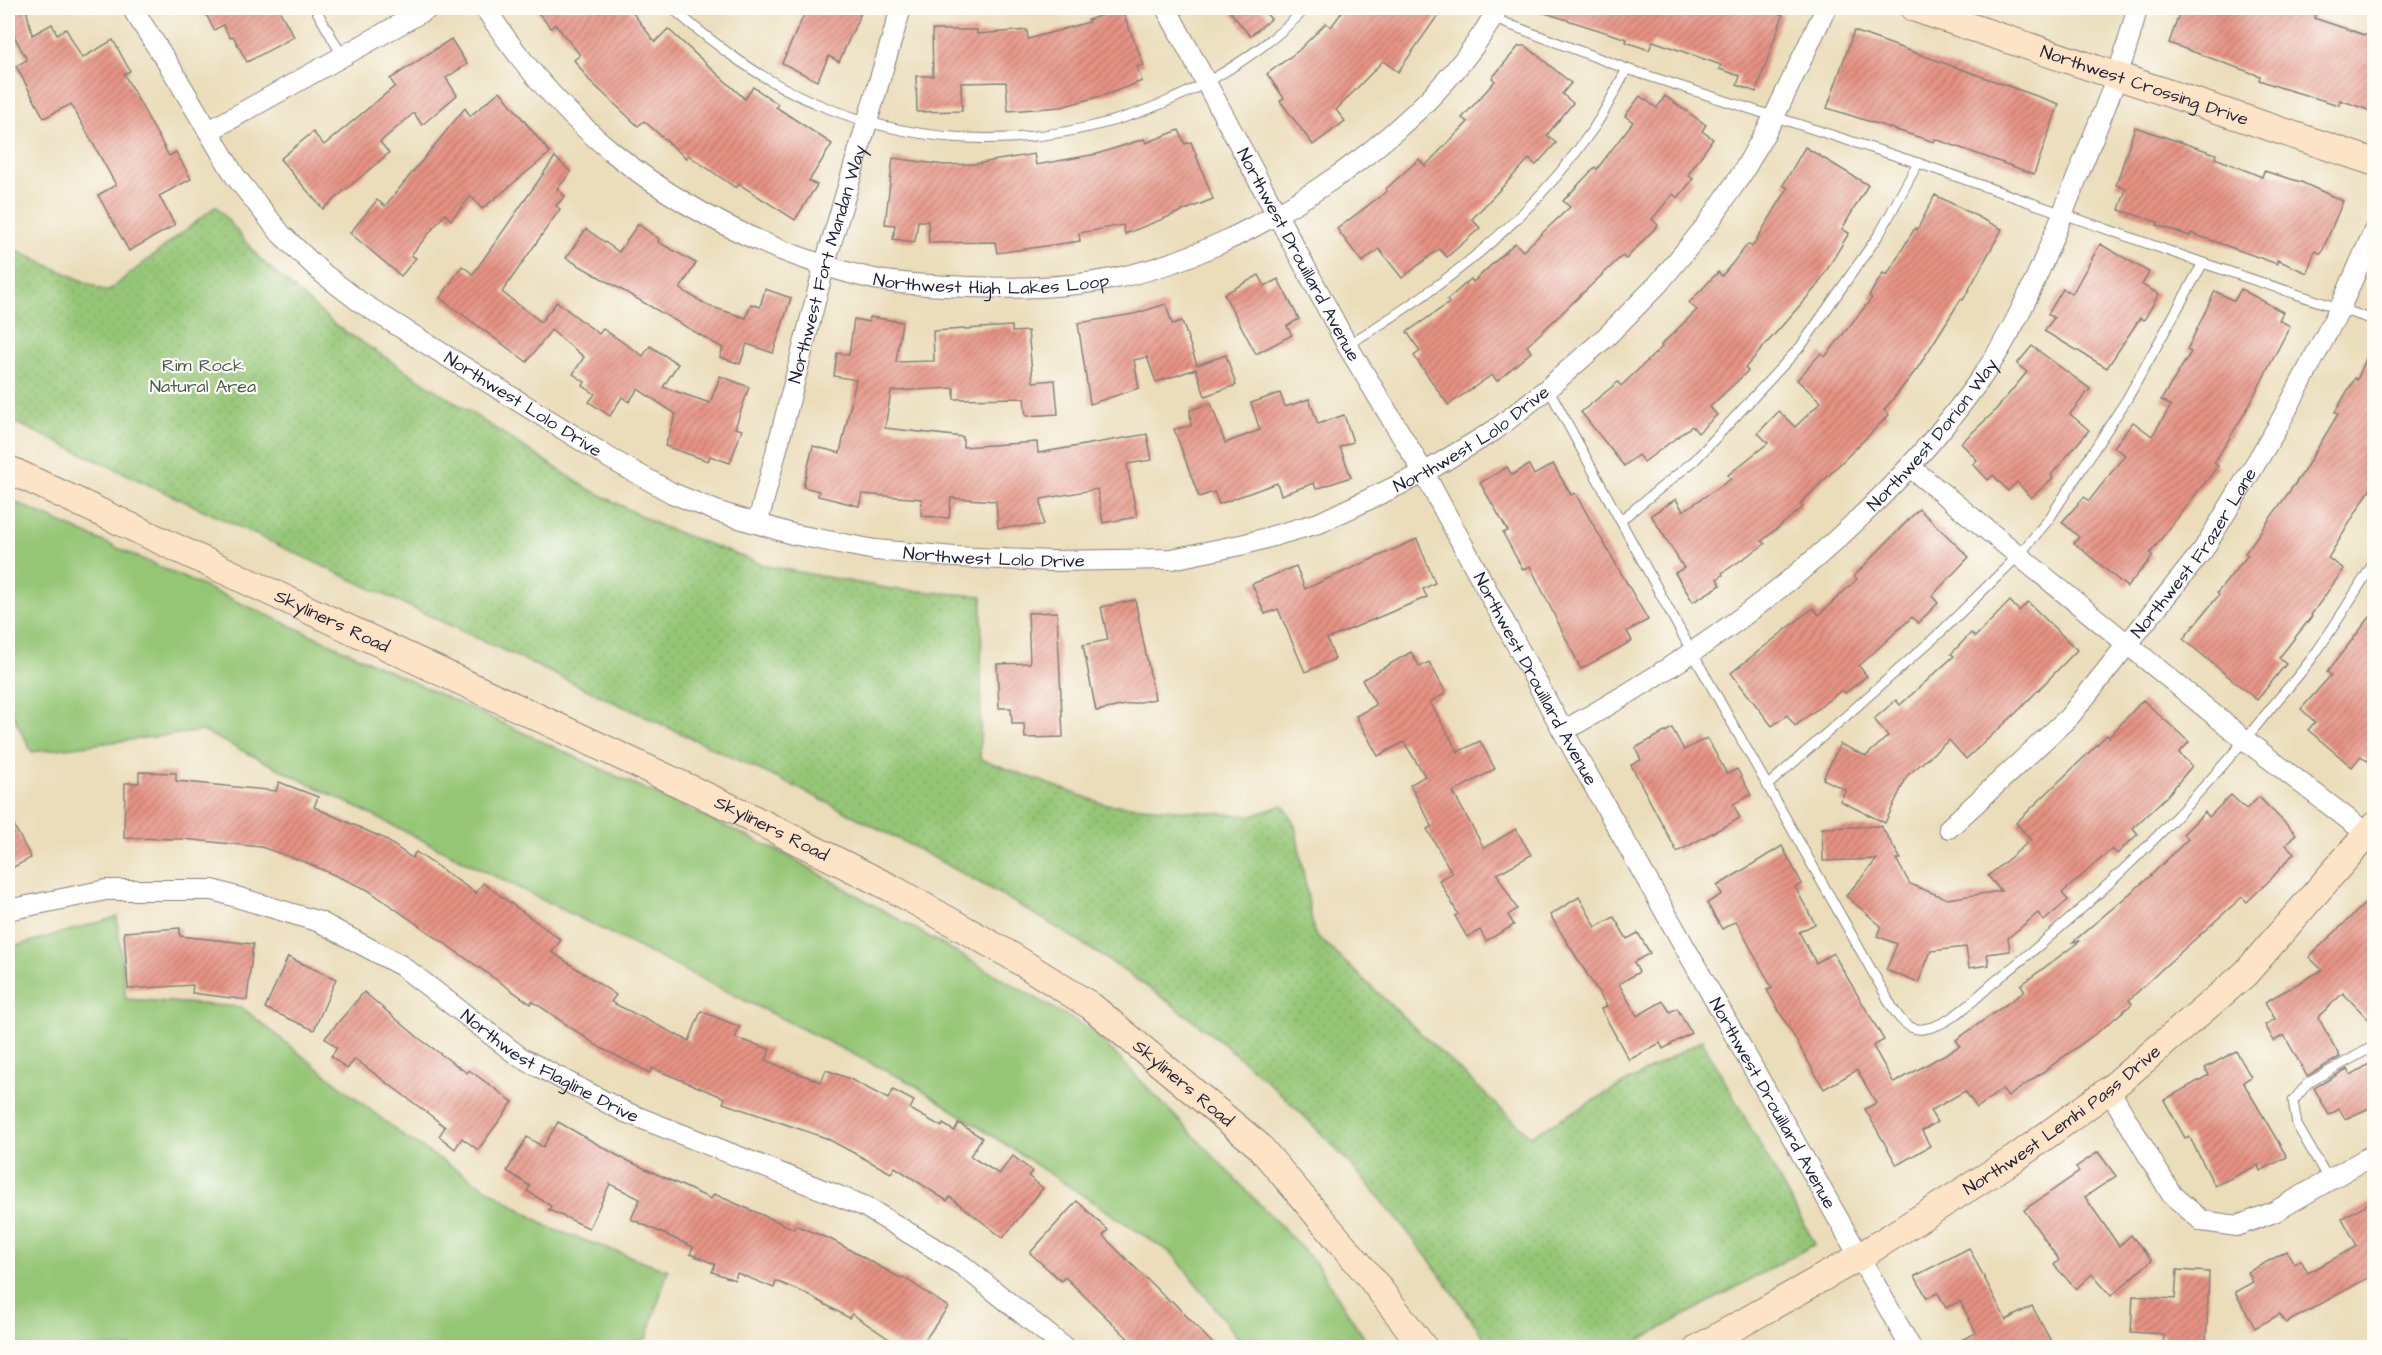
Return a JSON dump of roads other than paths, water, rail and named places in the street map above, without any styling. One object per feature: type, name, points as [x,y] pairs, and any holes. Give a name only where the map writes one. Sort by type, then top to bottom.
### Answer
[{"type":"street","name":"Northwest Lolo Drive","points":[[132,8],[235,176],[281,234],[321,272],[360,303],[611,459],[672,493],[719,512],[792,534],[876,550],[954,557],[1052,561],[1172,559],[1245,544],[1319,523],[1424,473],[1495,430],[1548,388],[1607,336],[1665,276],[1706,226],[1743,172],[1774,117],[1826,8]]},
{"type":"street","points":[[209,131],[429,8]]},
{"type":"street","name":"Northwest High Lakes Loop","points":[[485,8],[542,82],[615,157],[699,213],[742,234],[824,267],[885,281],[1022,289],[1072,285],[1122,277],[1171,263],[1217,246],[1277,216],[1359,163],[1410,117],[1458,65],[1495,13]]},
{"type":"street","name":"Northwest Fort Mandan Way","points":[[758,522],[824,267],[901,8]]},
{"type":"street","name":"Northwest Drouillard Avenue","points":[[1166,8],[1347,345],[1424,473],[1563,731],[1911,1347]]},
{"type":"street","name":"Northwest Crossing Drive","points":[[1914,8],[2374,162]]},
{"type":"street","name":"Northwest Dorion Way","points":[[1563,731],[1639,689],[1763,603],[1852,528],[1910,467],[1982,376],[2020,308],[2062,214],[2118,76],[2129,45],[2137,8]]},
{"type":"street","name":"Northwest Frazer Lane","points":[[1949,828],[2069,717],[2203,550],[2277,428],[2340,308],[2374,231]]},
{"type":"street","points":[[1910,467],[2245,740],[2372,833]]},
{"type":"street","name":"Skyliners Road","points":[[8,469],[760,822],[895,890],[1003,951],[1091,1006],[1259,1146],[1370,1276],[1424,1347]]},
{"type":"street","name":"Northwest Lemhi Pass Drive","points":[[1698,1347],[1859,1257],[2014,1159],[2109,1090],[2245,974],[2372,833]]},
{"type":"street","name":"Northwest Flagline Drive","points":[[8,910],[106,890],[213,890],[320,922],[402,966],[520,1057],[625,1112],[864,1206],[962,1265],[1065,1347]]},
{"type":"street","points":[[2109,1090],[2172,1195],[2202,1221],[2237,1226],[2274,1212],[2330,1182],[2374,1154]]},
{"type":"lane","points":[[315,8],[343,57]]},
{"type":"lane","points":[[672,8],[735,60],[766,79],[815,103],[868,122],[911,133],[953,139],[1000,140],[1081,130],[1145,112],[1250,58],[1306,8]]},
{"type":"lane","points":[[1495,13],[1628,69],[1918,163],[2374,320]]},
{"type":"lane","points":[[1347,345],[1404,311],[1464,267],[1510,226],[1556,176],[1593,129],[1628,69]]},
{"type":"lane","points":[[1621,520],[1695,460],[1801,346],[1880,233],[1918,163]]},
{"type":"lane","points":[[1768,785],[1942,631],[2019,556],[2049,519],[2127,399],[2203,263]]},
{"type":"lane","points":[[1548,388],[1692,652],[1897,1015],[1908,1026],[1922,1029],[1948,1019],[2030,954],[2109,885],[2188,805],[2245,740],[2314,655],[2374,562]]},
{"type":"lane","points":[[2330,1182],[2297,1125],[2293,1101],[2308,1083],[2374,1046]]},
{"type":"park label","name":"Rim Rock Natural Area","points":[[203,376]]}]
